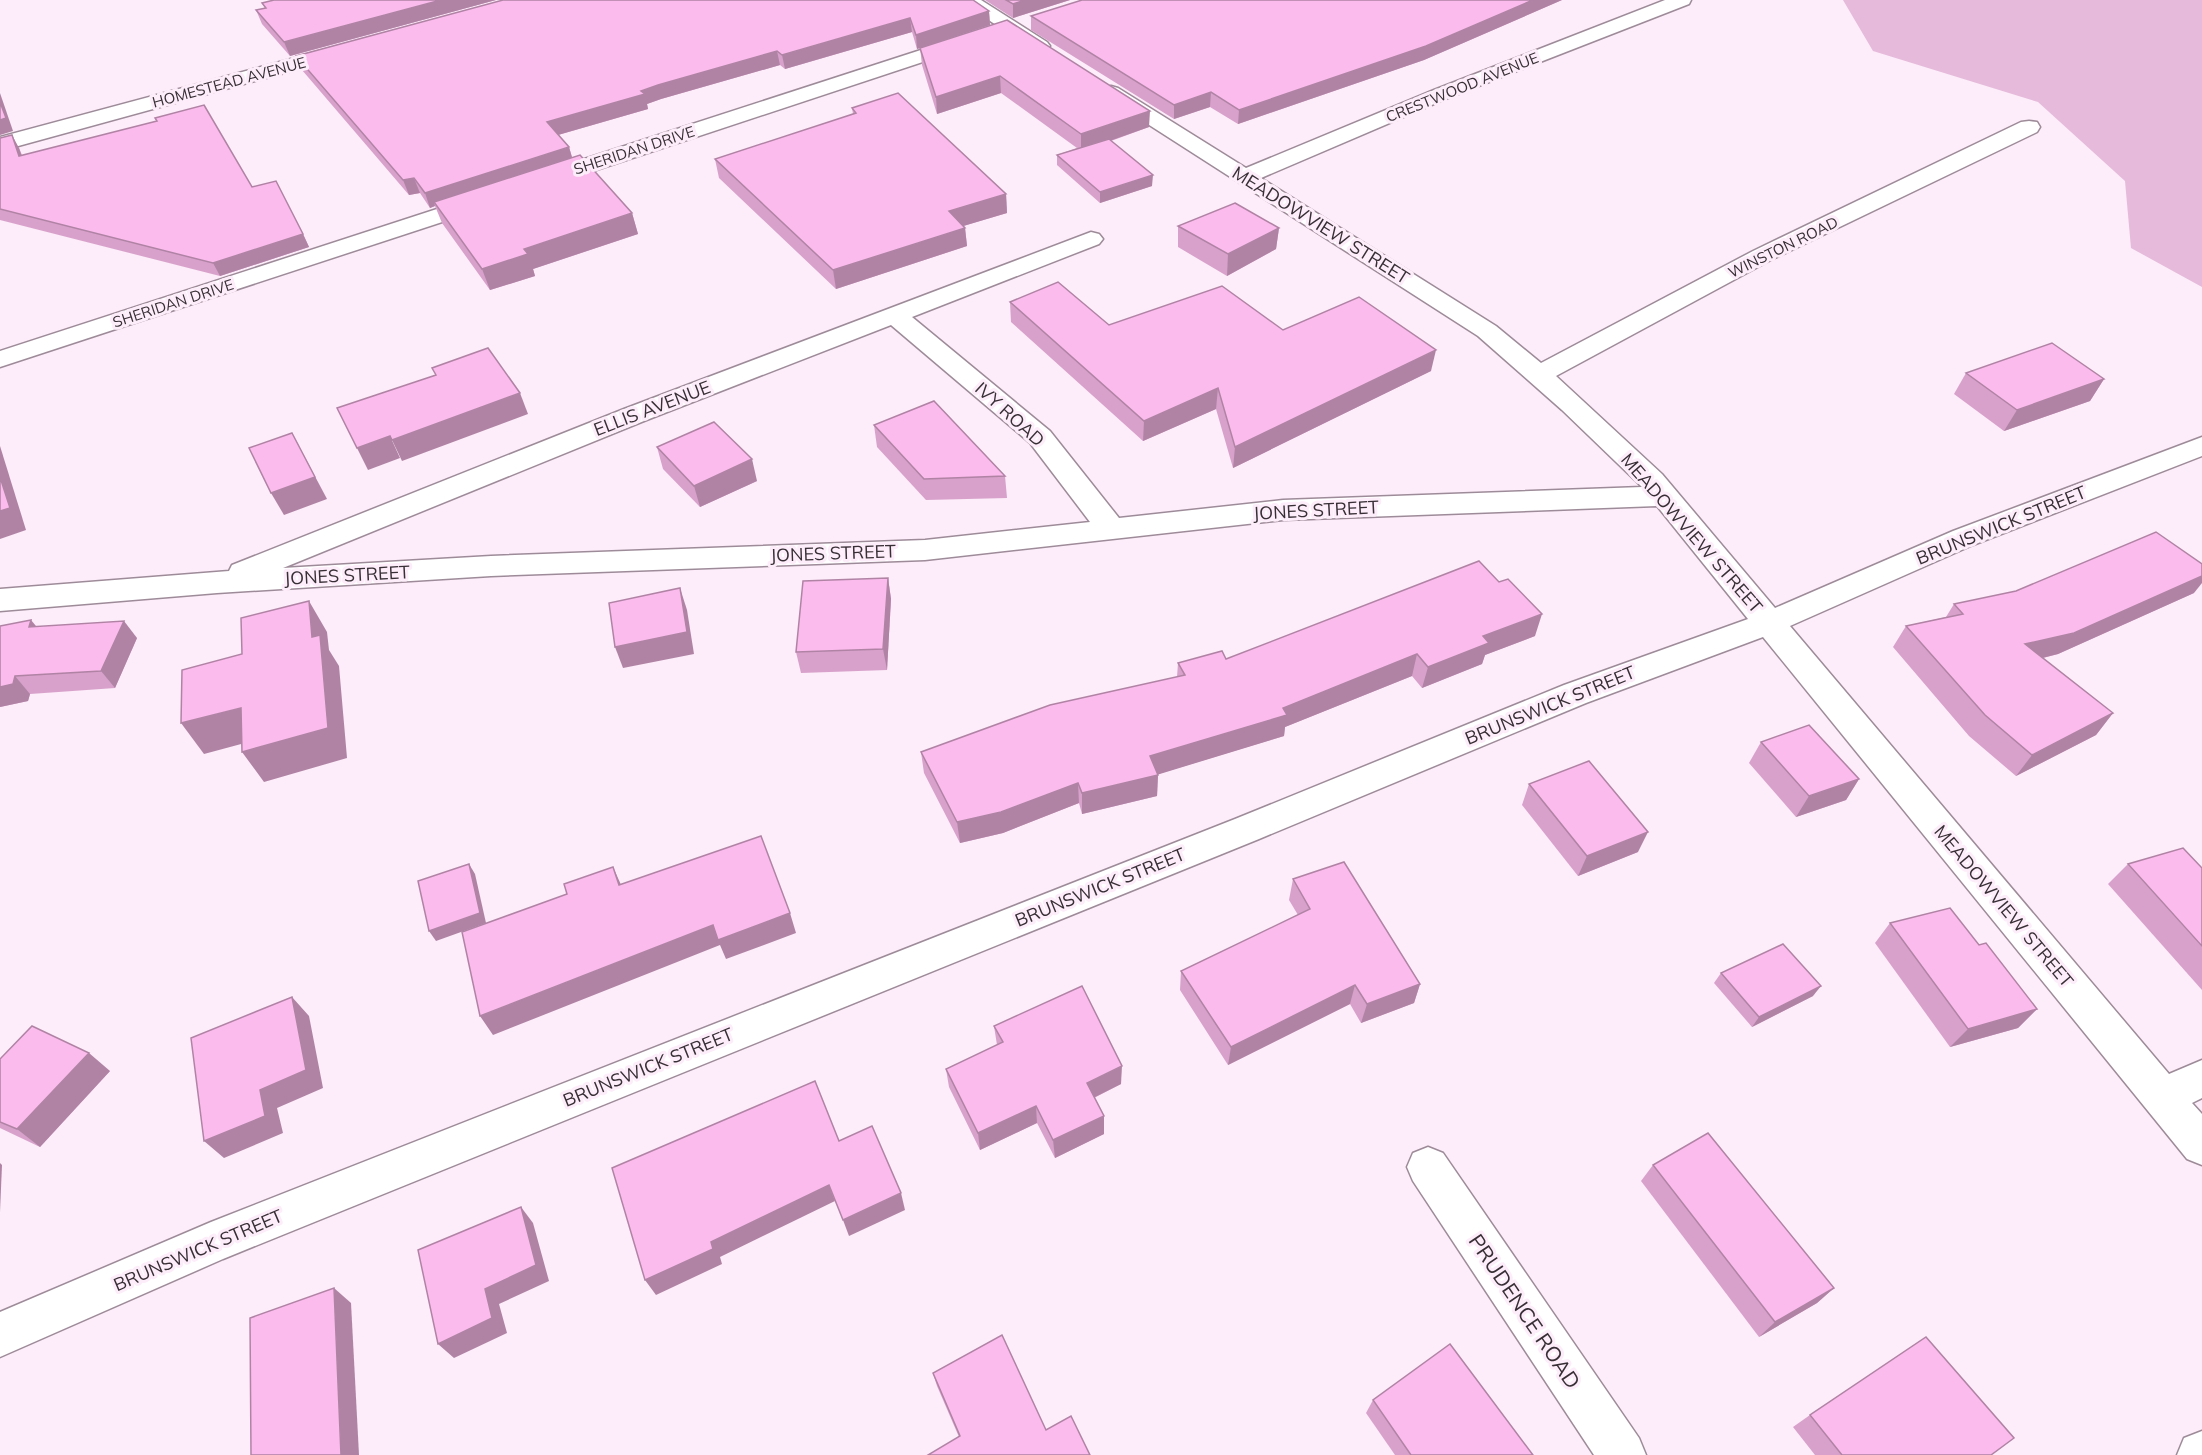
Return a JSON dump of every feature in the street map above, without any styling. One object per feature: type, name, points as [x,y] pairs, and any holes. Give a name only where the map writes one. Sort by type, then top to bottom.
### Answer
[{"type":"street","points":[[968,0],[1021,24],[1058,58]]},
{"type":"street","name":"CRESTWOOD AVENUE","points":[[1244,177],[1441,94],[1682,0]]},
{"type":"street","name":"SHERIDAN DRIVE","points":[[531,184],[1021,24]]},
{"type":"street","name":"HOMESTEAD AVENUE","points":[[0,144],[357,46]]},
{"type":"street","name":"MEADOWVIEW STREET","points":[[1088,77],[1487,331],[1580,410],[1664,496],[2202,1145]]},
{"type":"street","name":"WINSTON ROAD","points":[[1540,374],[1761,256],[2029,127]]},
{"type":"street","name":"SHERIDAN DRIVE","points":[[0,359],[497,196]]},
{"type":"street","name":"ELLIS AVENUE","points":[[217,582],[892,314],[1091,239]]},
{"type":"street","name":"IVY ROAD","points":[[892,314],[1040,437],[1111,529]]},
{"type":"street","name":"BRUNSWICK STREET","points":[[0,1335],[211,1243],[1247,829],[1575,694],[1769,623],[1963,537],[2202,446]]},
{"type":"street","name":"JONES STREET","points":[[0,600],[217,582],[491,566],[925,550],[1283,510],[1664,496]]},
{"type":"street","points":[[2163,1097],[2202,1078]]},
{"type":"street","name":"PRUDENCE ROAD","points":[[1428,1167],[1622,1455]]},
{"type":"shaded area","points":[[1843,0],[2202,0],[2202,287],[2131,248],[2125,181],[2038,102],[1873,51]]},
{"type":"building","points":[[274,0],[441,0],[284,42],[256,10],[266,8],[262,3]]},
{"type":"building","points":[[503,0],[973,0],[989,11],[916,35],[910,18],[782,55],[777,51],[658,85],[641,91],[645,94],[547,122],[569,147],[425,193],[414,178],[403,180],[296,56]]},
{"type":"building","points":[[1006,0],[1025,0],[1013,4]]},
{"type":"building","points":[[1082,0],[1533,0],[1426,46],[1239,110],[1211,92],[1174,105],[1031,16]]},
{"type":"building","points":[[1007,20],[1150,111],[1081,134],[1000,76],[936,97],[920,48]]},
{"type":"building","points":[[898,93],[1006,194],[949,211],[965,228],[833,270],[715,159],[856,113],[852,108]]},
{"type":"building","points":[[0,102],[6,118],[0,120]]},
{"type":"building","points":[[204,105],[252,187],[276,181],[303,234],[213,263],[0,209],[0,138],[12,135],[19,156],[157,121],[155,118]]},
{"type":"building","points":[[1109,139],[1153,175],[1100,192],[1057,155]]},
{"type":"building","points":[[580,155],[632,213],[524,249],[528,254],[482,269],[434,202]]},
{"type":"building","points":[[1235,203],[1279,228],[1228,254],[1178,226]]},
{"type":"building","points":[[1058,282],[1109,325],[1222,286],[1283,330],[1359,297],[1436,350],[1235,447],[1218,388],[1144,421],[1010,302]]},
{"type":"building","points":[[2052,343],[2104,379],[2017,410],[1966,373]]},
{"type":"building","points":[[488,348],[520,393],[392,440],[390,436],[357,448],[337,408],[436,375],[432,368]]},
{"type":"building","points":[[934,401],[1005,476],[924,479],[874,425]]},
{"type":"building","points":[[714,422],[752,459],[694,486],[657,447]]},
{"type":"building","points":[[292,433],[315,477],[271,493],[249,448]]},
{"type":"building","points":[[0,477],[10,508],[0,511]]},
{"type":"building","points":[[2156,532],[2202,564],[2202,576],[2074,633],[2025,644],[2113,713],[2032,755],[1985,715],[1906,626],[1963,614],[1954,604],[2016,591]]},
{"type":"building","points":[[1479,561],[1499,582],[1508,579],[1542,614],[1483,636],[1489,643],[1428,667],[1417,654],[1283,708],[1287,715],[1150,756],[1158,775],[1082,793],[1078,783],[1001,812],[957,822],[921,752],[1050,705],[1185,675],[1178,663],[1222,651],[1226,659]]},
{"type":"building","points":[[888,578],[883,649],[796,652],[803,581]]},
{"type":"building","points":[[680,588],[687,632],[615,647],[609,603]]},
{"type":"building","points":[[309,601],[312,637],[320,635],[328,728],[242,752],[241,708],[181,723],[182,670],[242,654],[241,618]]},
{"type":"building","points":[[31,620],[29,627],[124,621],[101,671],[15,676],[13,684],[0,687],[0,626]]},
{"type":"building","points":[[1809,725],[1859,779],[1809,796],[1761,742]]},
{"type":"building","points":[[1589,761],[1648,832],[1587,856],[1529,784]]},
{"type":"building","points":[[761,836],[790,913],[718,940],[713,925],[480,1016],[462,932],[567,894],[564,884],[613,867],[619,885]]},
{"type":"building","points":[[2183,848],[2202,868],[2202,946],[2128,864]]},
{"type":"building","points":[[1344,862],[1420,984],[1367,1004],[1355,985],[1231,1047],[1181,971],[1310,909],[1293,879]]},
{"type":"building","points":[[469,864],[480,913],[429,931],[418,881]]},
{"type":"building","points":[[1950,908],[1979,945],[1986,943],[2037,1009],[1968,1029],[1890,923]]},
{"type":"building","points":[[1783,944],[1821,986],[1759,1017],[1721,973]]},
{"type":"building","points":[[1082,986],[1122,1066],[1087,1083],[1104,1116],[1053,1140],[1036,1106],[978,1133],[946,1069],[1003,1042],[994,1026]]},
{"type":"building","points":[[292,997],[306,1070],[260,1090],[265,1116],[204,1141],[191,1038]]},
{"type":"building","points":[[32,1026],[89,1053],[17,1129],[0,1122],[0,1059]]},
{"type":"building","points":[[815,1081],[839,1141],[872,1126],[901,1193],[843,1220],[829,1185],[711,1242],[713,1249],[645,1280],[612,1168]]},
{"type":"building","points":[[1708,1133],[1834,1288],[1775,1322],[1653,1165]]},
{"type":"building","points":[[521,1207],[536,1265],[485,1289],[492,1318],[438,1344],[418,1250]]},
{"type":"building","points":[[334,1288],[341,1455],[251,1455],[250,1318]]},
{"type":"building","points":[[1002,1335],[1046,1430],[1071,1416],[1090,1455],[928,1455],[960,1436],[933,1373]]},
{"type":"building","points":[[1926,1337],[2014,1438],[1991,1455],[1842,1455],[1810,1415]]},
{"type":"building","points":[[1450,1344],[1533,1455],[1411,1455],[1373,1400]]}]
